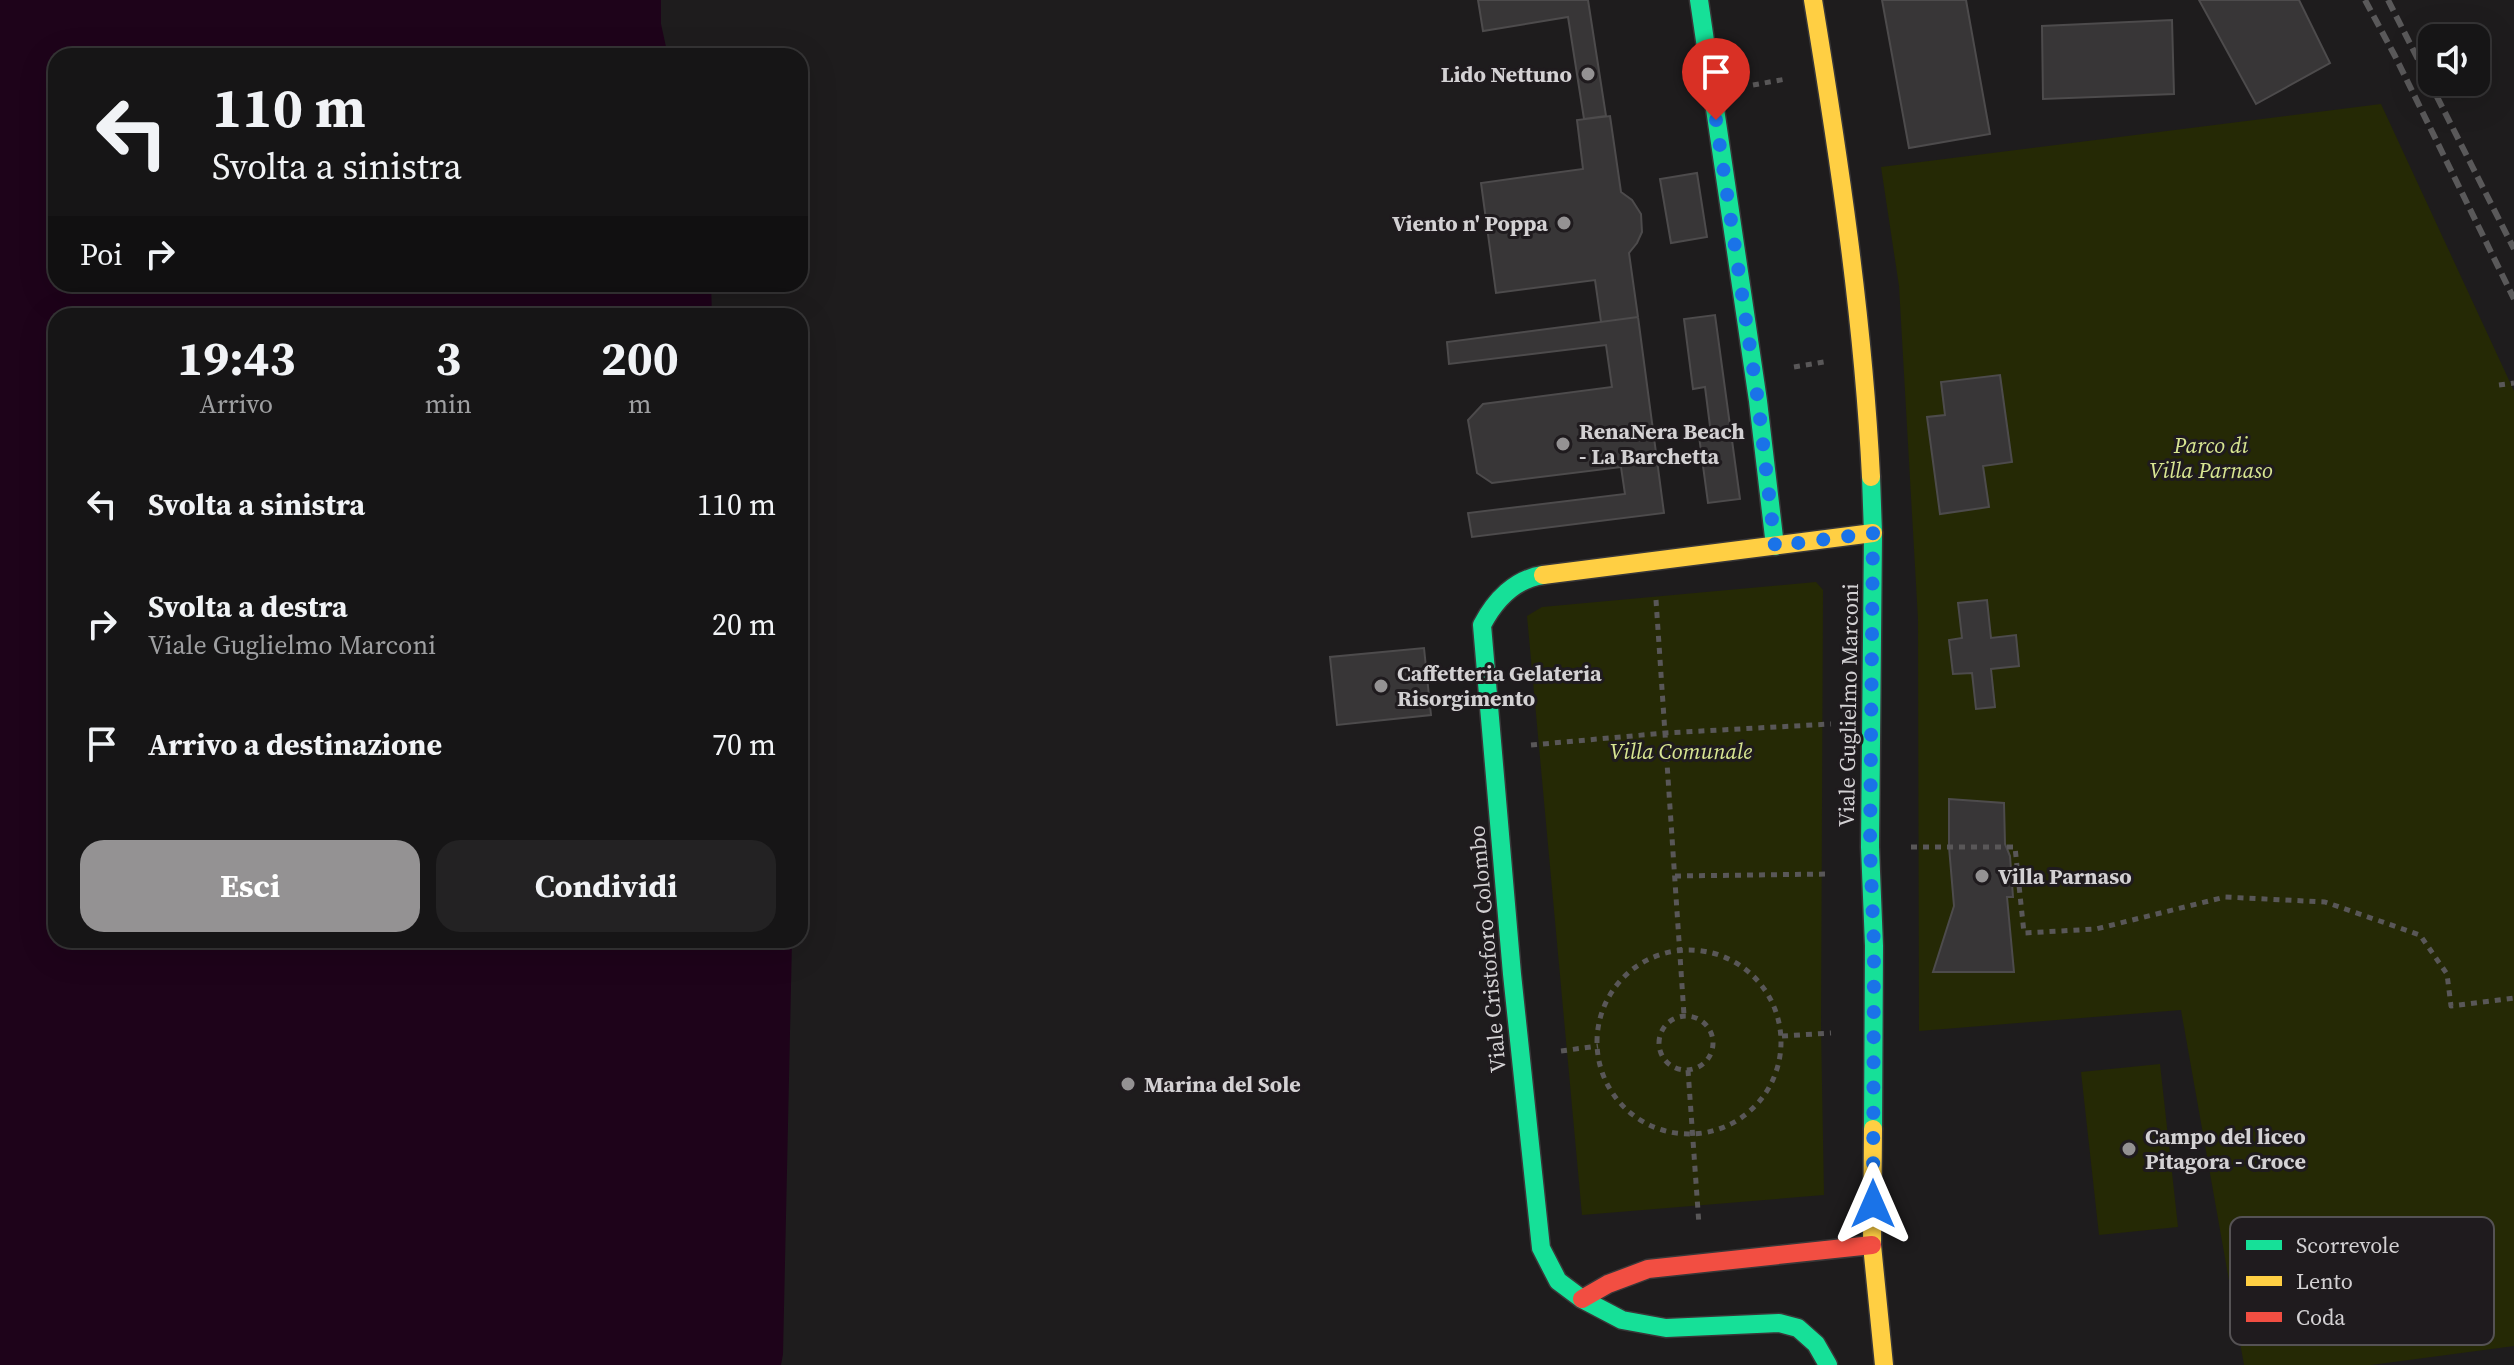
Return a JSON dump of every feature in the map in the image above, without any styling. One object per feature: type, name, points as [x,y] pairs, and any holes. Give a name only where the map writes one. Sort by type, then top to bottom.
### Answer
[{"type":"street","points":[[1699,0],[1758,401],[1775,546]]},
{"type":"street","name":"Viale Guglielmo Marconi","points":[[1813,0],[1840,167],[1867,397],[1873,533],[1870,847],[1874,946],[1872,1245],[1884,1365]]},
{"type":"street","name":"Viale Cristoforo Colombo","points":[[1828,1365],[1816,1344],[1798,1328],[1779,1323],[1666,1328],[1622,1320],[1582,1299],[1558,1281],[1541,1248],[1512,974],[1482,625],[1490,607],[1510,587],[1531,577],[1873,533]]},
{"type":"street","points":[[1582,1299],[1608,1284],[1648,1269],[1872,1245]]},
{"type":"path","points":[[1751,85],[1787,79]]},
{"type":"path","points":[[1781,369],[1827,362]]},
{"type":"path","points":[[2499,385],[2514,383]]},
{"type":"path","points":[[1656,596],[1684,1015]]},
{"type":"path","points":[[1526,745],[1665,733],[1831,724]]},
{"type":"path","points":[[1949,847],[2015,847],[2024,933],[2096,929],[2225,897],[2325,902],[2420,935],[2447,974],[2451,1006],[2514,998]]},
{"type":"path","points":[[1675,876],[1830,874]]},
{"type":"path","points":[[1680,949],[1709,951],[1737,962],[1760,981],[1775,1007],[1782,1036],[1779,1066],[1767,1092],[1748,1115],[1722,1129],[1693,1134],[1661,1130],[1633,1115],[1612,1092],[1599,1063],[1597,1032],[1605,1001],[1624,975],[1649,958],[1680,949]]},
{"type":"path","points":[[1684,1015],[1697,1017],[1707,1024],[1713,1035],[1714,1047],[1709,1059],[1700,1067],[1688,1070],[1676,1068],[1666,1061],[1660,1051],[1659,1038],[1663,1027],[1673,1018],[1684,1015]]},
{"type":"path","points":[[1782,1036],[1831,1033]]},
{"type":"path","points":[[1556,1052],[1598,1046]]},
{"type":"path","points":[[1688,1070],[1699,1227]]},
{"type":"green space","name":"Parco di Villa Parnaso","points":[[2381,104],[2514,391],[2514,1346],[2371,1365],[2244,1365],[2240,1345],[2494,1345],[2494,1217],[2230,1217],[2230,1286],[2181,1010],[1919,1031],[1918,619],[1899,286],[1881,167]]},
{"type":"green space","name":"Villa Comunale","points":[[1816,582],[1823,590],[1821,1027],[1824,1195],[1582,1215],[1527,616],[1542,607]]},
{"type":"green space","name":"Campo del liceo Pitagora - Croce","points":[[2160,1064],[2178,1227],[2099,1235],[2081,1072]]},
{"type":"shaded area","points":[[0,0],[661,0],[661,24],[666,48],[48,48],[48,292],[711,292],[712,308],[48,308],[48,948],[792,948],[781,1365],[0,1365]]},
{"type":"building","name":"Lido Nettuno","points":[[1478,0],[1588,0],[1606,116],[1584,119],[1568,17],[1483,31]]},
{"type":"building","points":[[1882,0],[1966,0],[1990,134],[1909,148]]},
{"type":"building","points":[[2199,0],[2299,0],[2330,63],[2256,104]]},
{"type":"building","points":[[2172,20],[2174,94],[2043,99],[2042,26]]},
{"type":"building","name":"Viento n' Poppa","points":[[1610,116],[1621,192],[1632,200],[1641,214],[1642,232],[1629,253],[1638,317],[1601,322],[1595,280],[1496,293],[1481,183],[1583,169],[1577,120]]},
{"type":"building","points":[[1697,173],[1707,237],[1671,243],[1660,179]]},
{"type":"building","points":[[1715,315],[1740,499],[1708,503],[1699,436],[1711,434],[1705,387],[1693,389],[1684,319]]},
{"type":"building","name":"RenaNera Beach - La Barchetta","points":[[1638,317],[1664,513],[1472,537],[1468,513],[1625,494],[1621,467],[1492,483],[1477,473],[1468,420],[1483,404],[1612,387],[1606,345],[1449,364],[1447,342]]},
{"type":"building","points":[[2000,375],[2012,462],[1983,466],[1989,507],[1940,514],[1927,417],[1945,415],[1941,382]]},
{"type":"building","points":[[1987,600],[1991,638],[2016,635],[2019,666],[1991,669],[1995,707],[1976,709],[1972,673],[1953,674],[1949,640],[1962,638],[1958,603]]},
{"type":"building","name":"Caffetteria Gelateria Risorgimento","points":[[1424,648],[1431,715],[1337,725],[1330,657]]},
{"type":"building","name":"Villa Parnaso","points":[[1949,799],[2004,803],[2005,844],[2010,856],[2013,897],[2007,897],[2014,972],[1933,972],[1954,906]]},
{"type":"railway","points":[[2365,0],[2514,299]]},
{"type":"railway","points":[[2388,0],[2514,249]]},
{"type":"traffic: fast","points":[[1699,0],[1758,401],[1775,546]]},
{"type":"traffic: fast","points":[[1871,477],[1873,1129]]},
{"type":"traffic: fast","points":[[1543,575],[1523,581],[1507,592],[1482,625],[1512,974],[1541,1248],[1558,1281],[1582,1299],[1622,1320],[1666,1328],[1779,1323],[1798,1328],[1816,1344],[1828,1365]]},
{"type":"traffic: slow","points":[[1813,0],[1849,238],[1871,477]]},
{"type":"traffic: slow","points":[[1543,575],[1873,533]]},
{"type":"traffic: slow","points":[[1873,1129],[1872,1245],[1884,1365]]},
{"type":"traffic: jam","points":[[1582,1299],[1608,1284],[1648,1269],[1872,1245]]},
{"type":"place","name":"Lido Nettuno","points":[[1588,74]]},
{"type":"place","name":"Viento n' Poppa","points":[[1564,223]]},
{"type":"place","name":"RenaNera Beach - La Barchetta","points":[[1563,444]]},
{"type":"place","name":"Caffetteria Gelateria Risorgimento","points":[[1381,686]]},
{"type":"place","name":"Villa Parnaso","points":[[1982,876]]},
{"type":"place","name":"Marina del Sole","points":[[1128,1084]]},
{"type":"place","name":"Campo del liceo Pitagora - Croce","points":[[2129,1149]]},
{"type":"route","points":[[1716,120],[1758,401],[1775,546],[1873,533],[1870,847],[1874,946],[1873,1204]]}]
